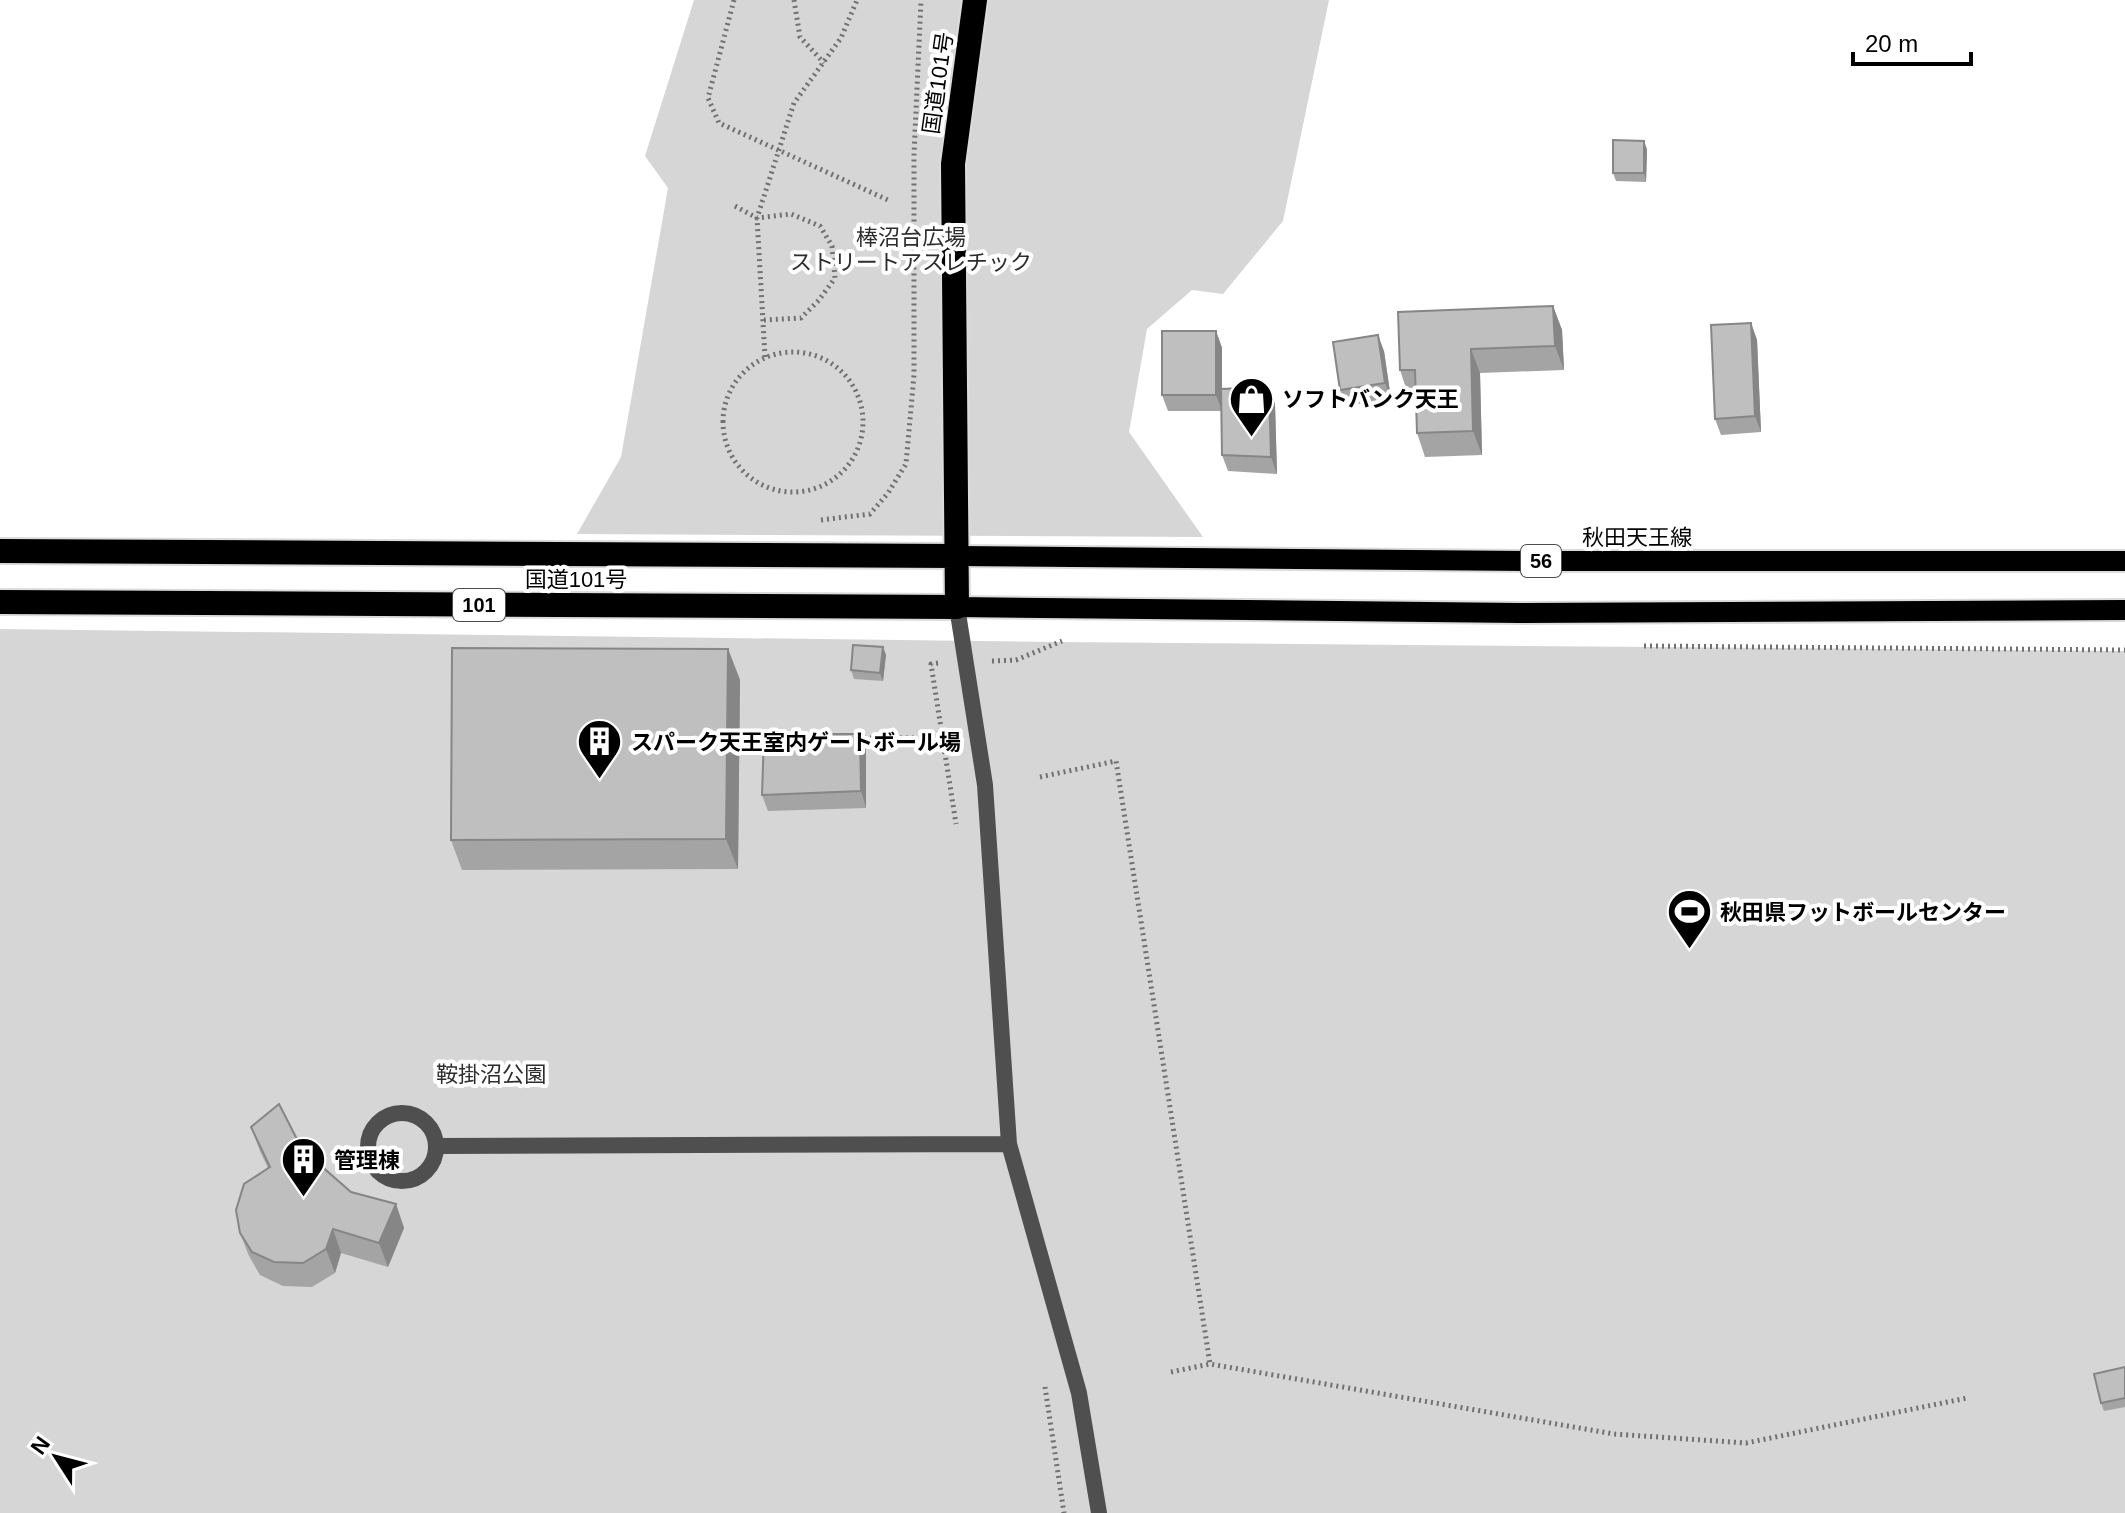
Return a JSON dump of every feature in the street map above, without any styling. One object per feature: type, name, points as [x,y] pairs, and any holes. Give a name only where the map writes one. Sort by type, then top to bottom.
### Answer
[{"type":"highway","name":"国道101号","points":[[0,602],[957,607],[953,164],[975,0]]},
{"type":"highway","name":"国道101号","points":[[0,551],[957,556]]},
{"type":"main road","name":"秋田天王線","points":[[957,556],[1539,561],[2125,561]]},
{"type":"main road","points":[[957,607],[1519,613],[2125,610]]},
{"type":"lane","points":[[957,607],[985,785],[1009,1144],[1079,1393],[1099,1513]]},
{"type":"lane","points":[[401,1112],[422,1118],[435,1136],[436,1146],[428,1169],[408,1181],[396,1181],[376,1170],[367,1148],[373,1127],[390,1114],[401,1112]]},
{"type":"lane","points":[[436,1146],[1009,1144]]},
{"type":"path","points":[[734,0],[708,98],[719,123],[888,200]]},
{"type":"path","points":[[794,0],[800,37],[824,63]]},
{"type":"path","points":[[765,357],[757,218],[794,103],[841,38],[857,0]]},
{"type":"path","points":[[814,521],[870,514],[906,464],[914,375],[914,155],[921,0]]},
{"type":"path","points":[[735,206],[757,218],[791,214],[820,226],[832,246],[835,278],[819,300],[801,318],[764,320]]},
{"type":"path","points":[[788,352],[811,354],[833,363],[850,380],[861,400],[864,424],[854,458],[848,468],[830,483],[809,492],[786,493],[764,487],[745,474],[731,456],[727,445],[723,411],[731,389],[745,370],[765,357],[788,352]]},
{"type":"path","points":[[987,661],[1016,660],[1057,641],[1073,642]]},
{"type":"path","points":[[1642,646],[2125,650]]},
{"type":"path","points":[[931,664],[945,663]]},
{"type":"path","points":[[851,738],[942,738]]},
{"type":"path","points":[[1040,777],[1116,761],[1210,1364]]},
{"type":"path","points":[[1171,1372],[1210,1364],[1614,1434],[1746,1443],[1967,1398]]},
{"type":"green space","name":"棒沼台広場 ストリートアスレチック","points":[[694,0],[1329,0],[1283,221],[1223,294],[1192,290],[1147,329],[1129,432],[1203,537],[577,534],[621,457],[668,188],[645,156]]},
{"type":"green space","name":"鞍掛沼公園","points":[[0,629],[2125,651],[2125,1513],[0,1513]]},
{"type":"building","points":[[1613,140],[1644,141],[1644,173],[1613,173]]},
{"type":"building","points":[[1553,306],[1555,346],[1471,349],[1473,431],[1417,433],[1415,370],[1400,370],[1398,312]]},
{"type":"building","points":[[1751,323],[1755,416],[1715,419],[1711,325]]},
{"type":"building","points":[[1162,331],[1216,331],[1216,395],[1162,395]]},
{"type":"building","points":[[1378,335],[1385,383],[1340,390],[1333,342]]},
{"type":"building","name":"ソフトバンク天王","points":[[1269,387],[1271,457],[1222,455],[1221,389]]},
{"type":"building","points":[[853,645],[883,647],[880,673],[851,670]]},
{"type":"building","name":"スパーク天王室内ゲートボール場","points":[[452,648],[728,649],[726,839],[451,840]]},
{"type":"building","points":[[764,734],[860,734],[861,791],[762,795]]},
{"type":"building","name":"管理棟","points":[[279,1104],[302,1149],[351,1192],[396,1204],[379,1243],[333,1229],[326,1249],[303,1263],[274,1262],[252,1252],[240,1233],[236,1210],[244,1184],[270,1167],[251,1127]]},
{"type":"building","points":[[2125,1367],[2125,1398],[2101,1403],[2094,1374]]},
{"type":"place","name":"ソフトバンク天王","points":[[1251,438]]},
{"type":"place","name":"スパーク天王室内ゲートボール場","points":[[600,781]]},
{"type":"place","name":"秋田県フットボールセンター","points":[[1689,951]]},
{"type":"place","name":"管理棟","points":[[303,1199]]}]
